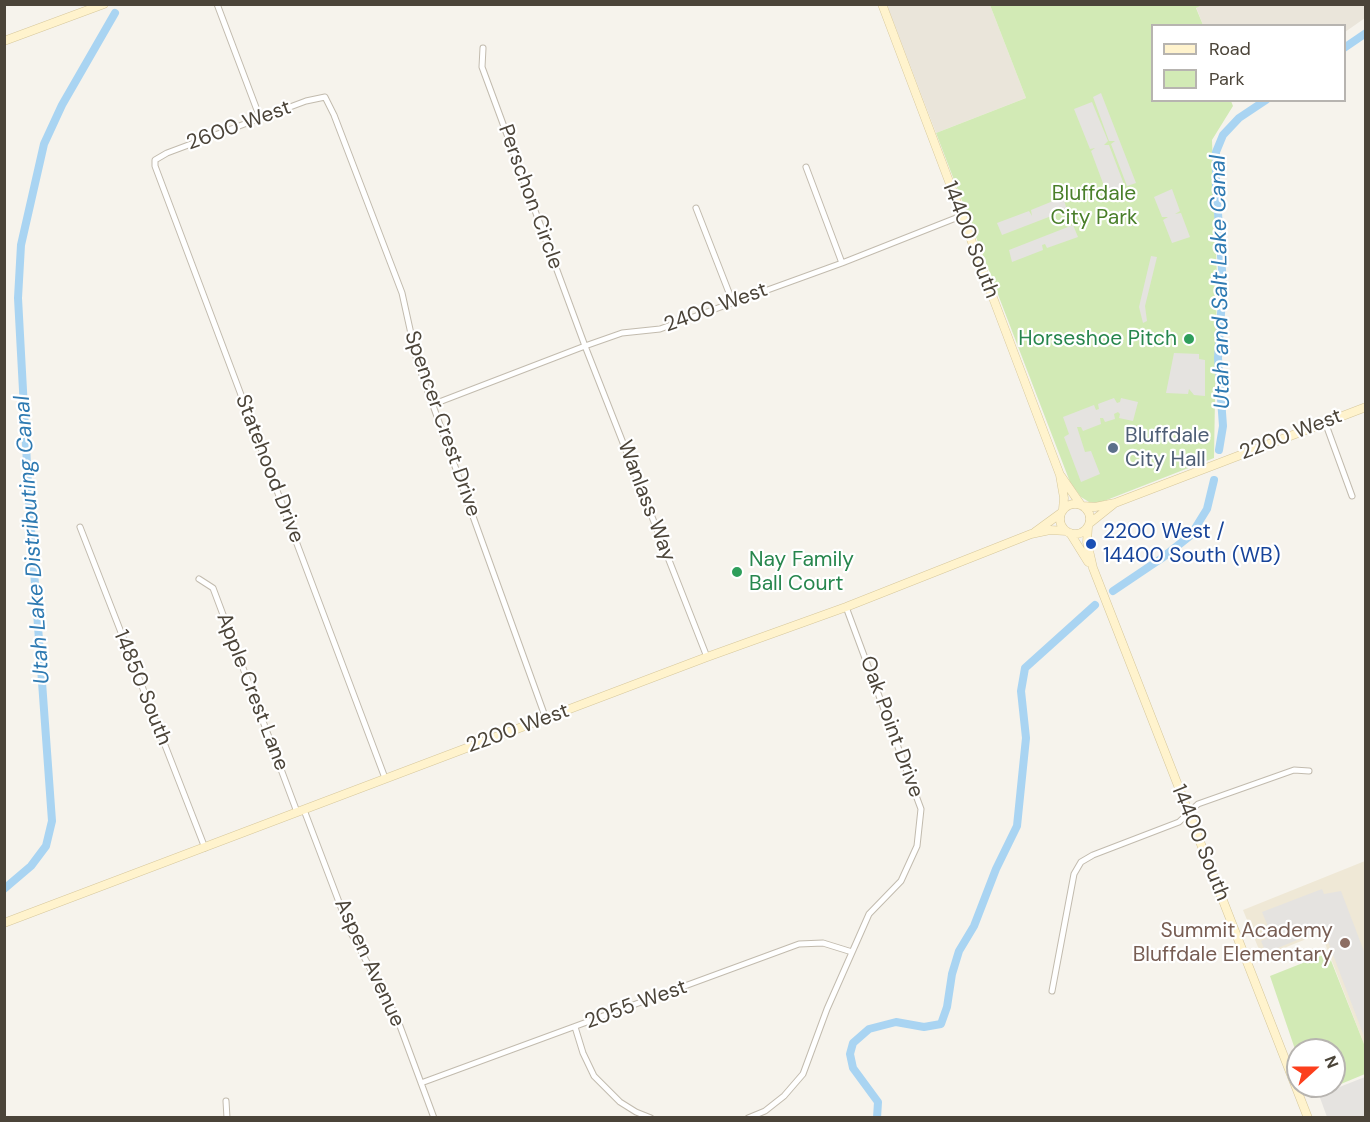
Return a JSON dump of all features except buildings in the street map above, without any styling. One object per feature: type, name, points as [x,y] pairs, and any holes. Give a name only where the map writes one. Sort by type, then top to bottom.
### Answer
[{"type":"street","points":[[4,41],[104,4]]},
{"type":"street","points":[[217,4],[260,118]]},
{"type":"street","name":"14400 South","points":[[882,4],[1060,475],[1064,498],[1062,511]]},
{"type":"street","name":"Perschon Circle","points":[[483,48],[482,67],[585,346]]},
{"type":"street","name":"2600 West","points":[[155,160],[173,150],[306,101],[325,97]]},
{"type":"street","name":"Spencer Crest Drive","points":[[325,97],[402,293],[417,361],[546,719]]},
{"type":"street","name":"Statehood Drive","points":[[155,160],[159,180],[385,778]]},
{"type":"street","points":[[806,167],[842,263]]},
{"type":"street","points":[[696,208],[733,303]]},
{"type":"street","name":"2400 West","points":[[434,404],[622,333],[660,329],[733,303],[961,216]]},
{"type":"street","name":"Wanlass Way","points":[[585,346],[707,657]]},
{"type":"street","name":"2200 West","points":[[1082,505],[1095,507],[1115,503],[1365,407]]},
{"type":"street","points":[[1324,422],[1352,496]]},
{"type":"street","name":"14400 South","points":[[1060,475],[1082,505]]},
{"type":"street","name":"2200 West","points":[[1089,525],[1115,503]]},
{"type":"street","points":[[1070,504],[1082,505],[1089,513],[1089,525],[1080,533],[1068,532],[1060,523],[1062,511],[1070,504]]},
{"type":"street","name":"2200 West","points":[[1031,534],[1062,511]]},
{"type":"street","name":"14400 South","points":[[1089,525],[1086,537],[1093,568],[1308,1118]]},
{"type":"street","name":"14850 South","points":[[80,527],[205,848]]},
{"type":"street","name":"2200 West","points":[[4,923],[707,657],[846,607],[1031,534],[1050,530],[1068,532]]},
{"type":"street","name":"14400 South","points":[[1068,532],[1093,568]]},
{"type":"street","name":"Apple Crest Lane","points":[[199,579],[213,588],[301,811]]},
{"type":"street","name":"Oak Point Drive","points":[[748,1118],[765,1111],[784,1096],[803,1074],[827,1010],[869,914],[901,881],[917,846],[921,809],[846,607]]},
{"type":"street","points":[[1052,991],[1074,874],[1081,862],[1093,855],[1179,822],[1198,804],[1294,770],[1309,771]]},
{"type":"street","name":"Aspen Avenue","points":[[301,811],[350,931],[397,1018],[434,1118]]},
{"type":"street","name":"2055 West","points":[[421,1083],[799,944],[824,943],[852,952]]},
{"type":"street","points":[[575,1027],[583,1053],[594,1076],[620,1102],[651,1118]]},
{"type":"street","points":[[226,1101],[227,1118]]},
{"type":"shaded area","points":[[1202,4],[1365,5],[1365,18],[1346,31],[1346,24],[1203,24],[1196,7]]},
{"type":"shaded area","points":[[887,5],[990,5],[1026,98],[936,133]]},
{"type":"shaded area","points":[[1101,93],[1136,183],[1127,186],[1111,144],[1115,141],[1109,141],[1093,97]]},
{"type":"shaded area","points":[[1092,102],[1108,141],[1104,145],[1109,145],[1125,187],[1107,194],[1091,151],[1095,148],[1090,149],[1074,109]]},
{"type":"shaded area","points":[[1172,189],[1180,211],[1175,214],[1181,213],[1190,237],[1172,243],[1163,220],[1168,217],[1162,217],[1154,197]]},
{"type":"shaded area","points":[[1063,197],[1067,210],[1002,235],[997,223],[1029,211],[1032,216],[1031,210]]},
{"type":"shaded area","points":[[1073,225],[1078,237],[1047,248],[1045,244],[1042,245],[1043,250],[1012,262],[1009,250]]},
{"type":"shaded area","points":[[1151,256],[1157,257],[1145,306],[1147,321],[1143,323],[1139,307]]},
{"type":"shaded area","points":[[1174,353],[1199,354],[1199,359],[1205,360],[1205,396],[1194,395],[1189,389],[1188,394],[1166,393]]},
{"type":"shaded area","points":[[1114,398],[1117,403],[1121,398],[1138,402],[1133,421],[1119,418],[1118,412],[1114,414],[1115,419],[1105,422],[1103,418],[1100,418],[1101,424],[1083,431],[1081,427],[1077,427],[1085,452],[1091,451],[1100,474],[1081,482],[1064,437],[1069,434],[1063,417],[1094,405],[1096,410],[1099,409],[1098,404]]},
{"type":"shaded area","name":"Summit Academy Bluffdale Elementary","points":[[1365,861],[1364,1044],[1321,933],[1262,957],[1243,910]]},
{"type":"shaded area","points":[[1322,889],[1324,894],[1341,891],[1365,954],[1365,1039],[1324,931],[1321,930],[1266,953],[1261,941],[1272,936],[1262,912]]},
{"type":"shaded area","points":[[1365,1077],[1365,1117],[1327,1117],[1320,1098],[1346,1098],[1346,1084]]},
{"type":"green space","name":"Bluffdale City Park","points":[[990,5],[1202,5],[1196,8],[1203,24],[1151,24],[1151,102],[1231,102],[1233,106],[1212,140],[1217,278],[1214,458],[1099,503],[1089,502],[1081,497],[1070,482],[936,133],[1026,98]]},
{"type":"green space","points":[[1328,953],[1365,1044],[1365,1074],[1346,1082],[1346,1038],[1291,1038],[1270,976]]},
{"type":"waterway","name":"Utah Lake Distributing Canal","points":[[4,889],[31,866],[46,846],[52,821],[29,501],[18,298],[21,245],[44,144],[62,105],[115,13]]},
{"type":"waterway","name":"Utah and Salt Lake Canal","points":[[1346,47],[1366,33]]},
{"type":"waterway","name":"Utah and Salt Lake Canal","points":[[1219,450],[1223,426],[1218,358],[1223,284],[1216,152],[1223,135],[1239,118],[1263,102]]},
{"type":"waterway","name":"Utah and Salt Lake Canal","points":[[1113,591],[1191,535],[1207,509],[1214,480]]},
{"type":"waterway","name":"Utah and Salt Lake Canal","points":[[877,1118],[878,1102],[853,1068],[850,1054],[853,1043],[869,1029],[896,1022],[924,1027],[941,1024],[959,951],[974,926],[996,869],[1017,826],[1026,738],[1021,691],[1025,668],[1095,605]]},
{"type":"place","name":"Horseshoe Pitch","points":[[1189,339]]},
{"type":"place","name":"Bluffdale City Hall","points":[[1113,448]]},
{"type":"place","name":"2200 West / 14400 South (WB)","points":[[1091,544]]},
{"type":"place","name":"Nay Family Ball Court","points":[[737,572]]},
{"type":"place","name":"Summit Academy Bluffdale Elementary","points":[[1345,943]]}]
